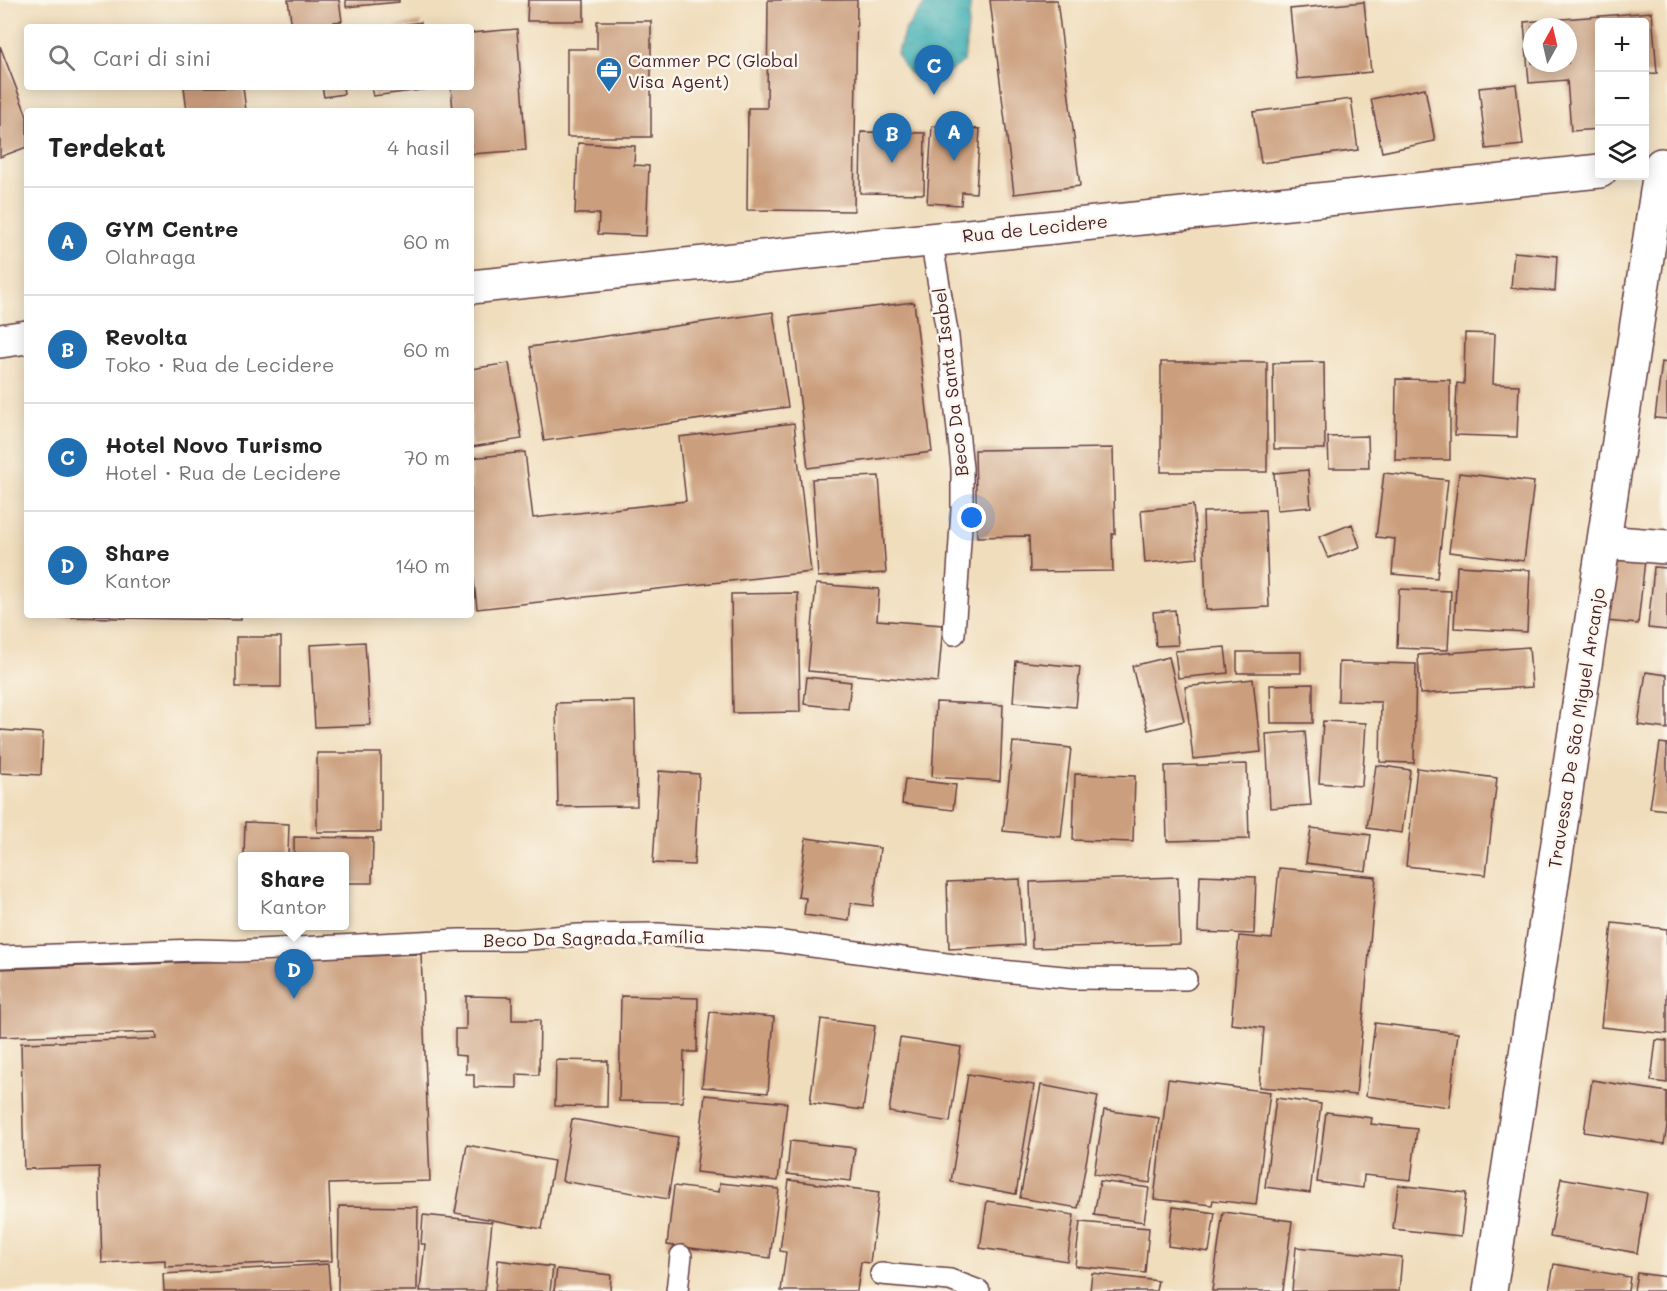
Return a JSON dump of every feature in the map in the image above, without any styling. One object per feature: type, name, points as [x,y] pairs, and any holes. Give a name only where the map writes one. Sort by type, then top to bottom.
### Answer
[{"type":"street","name":"Travessa De São Miguel Arcanjo","points":[[1490,1291],[1604,542],[1657,165]]},
{"type":"street","name":"Rua de Lecidere","points":[[474,286],[1595,171]]},
{"type":"street","points":[[0,341],[24,337]]},
{"type":"street","points":[[1604,542],[1667,547]]},
{"type":"lane","name":"Beco Da Santa Isabel","points":[[931,238],[948,337],[962,468],[962,510],[954,634]]},
{"type":"lane","name":"Beco Da Sagrada Família","points":[[0,957],[196,950],[237,951],[579,935],[658,934],[775,941],[969,967],[1074,978],[1186,979]]},
{"type":"lane","points":[[677,1291],[681,1256]]},
{"type":"lane","points":[[881,1274],[950,1280],[979,1291]]},
{"type":"water","points":[[928,0],[971,0],[964,61],[937,80],[912,74],[904,67],[897,53],[905,30]]},
{"type":"building","points":[[288,0],[339,0],[342,21],[334,22],[334,24],[292,24]]},
{"type":"building","points":[[346,0],[399,0],[399,2],[346,7]]},
{"type":"building","points":[[528,0],[584,0],[584,21],[527,21]]},
{"type":"building","points":[[768,0],[857,0],[854,211],[747,210],[748,108],[767,108]]},
{"type":"building","points":[[990,0],[1057,0],[1080,186],[1014,194]]},
{"type":"building","points":[[1364,2],[1371,72],[1297,79],[1290,9]]},
{"type":"building","points":[[1652,12],[1657,73],[1649,74],[1649,18],[1595,18],[1595,129],[1571,131],[1567,80],[1529,83],[1528,72],[1577,72],[1575,18]]},
{"type":"building","name":"Cammer PC (Global Visa Agent)","points":[[597,21],[651,21],[651,137],[567,137],[567,49],[597,49]]},
{"type":"building","points":[[517,29],[526,150],[474,154],[474,108],[453,108],[451,90],[474,90],[474,33]]},
{"type":"building","points":[[0,46],[24,108],[24,148],[0,157]]},
{"type":"building","points":[[1516,84],[1523,145],[1486,149],[1479,88]]},
{"type":"building","points":[[1425,88],[1435,141],[1382,152],[1371,99]]},
{"type":"building","points":[[184,90],[243,90],[246,108],[187,108]]},
{"type":"building","points":[[323,90],[343,90],[344,94],[324,97]]},
{"type":"building","points":[[372,90],[422,90],[373,96]]},
{"type":"building","points":[[1351,99],[1358,150],[1261,163],[1253,112]]},
{"type":"building","points":[[932,126],[980,129],[976,193],[962,192],[961,205],[927,203]]},
{"type":"building","points":[[861,132],[925,133],[924,194],[860,193]]},
{"type":"building","points":[[578,143],[635,146],[634,165],[649,166],[646,236],[598,234],[599,214],[575,214]]},
{"type":"building","points":[[1514,252],[1557,256],[1555,291],[1511,288]]},
{"type":"building","points":[[914,302],[932,452],[808,468],[790,317]]},
{"type":"building","points":[[773,312],[788,407],[544,441],[530,347]]},
{"type":"building","points":[[1465,333],[1495,334],[1493,384],[1519,385],[1517,437],[1455,435],[1457,383],[1464,384]]},
{"type":"building","points":[[1161,362],[1267,362],[1267,472],[1161,472]]},
{"type":"building","points":[[1324,362],[1325,449],[1274,449],[1273,363]]},
{"type":"building","points":[[1662,362],[1667,363],[1667,419],[1655,418]]},
{"type":"building","points":[[509,363],[522,439],[474,447],[474,369]]},
{"type":"building","points":[[1396,379],[1450,380],[1450,460],[1395,460]]},
{"type":"building","points":[[794,423],[811,572],[477,609],[474,581],[474,458],[525,452],[533,518],[686,501],[679,437]]},
{"type":"building","points":[[1368,436],[1369,468],[1329,468],[1328,437]]},
{"type":"building","points":[[1113,448],[1115,534],[1112,534],[1113,571],[1030,572],[1029,536],[977,537],[975,450]]},
{"type":"building","points":[[1308,470],[1311,507],[1277,510],[1274,473]]},
{"type":"building","points":[[1384,473],[1448,480],[1437,578],[1392,574],[1395,539],[1376,537]]},
{"type":"building","points":[[1459,473],[1534,482],[1524,561],[1449,552]]},
{"type":"building","points":[[879,476],[886,573],[818,577],[812,479]]},
{"type":"building","points":[[1193,505],[1198,558],[1145,563],[1141,510]]},
{"type":"building","points":[[1265,510],[1269,607],[1206,610],[1203,512]]},
{"type":"building","points":[[1352,524],[1360,547],[1328,558],[1319,537]]},
{"type":"building","points":[[1613,557],[1645,560],[1638,624],[1606,621]]},
{"type":"building","points":[[1457,566],[1530,570],[1527,632],[1454,628]]},
{"type":"building","points":[[1654,567],[1667,568],[1667,630],[1648,628]]},
{"type":"building","points":[[816,584],[879,589],[877,620],[943,625],[938,682],[808,671]]},
{"type":"building","points":[[1399,589],[1451,591],[1448,650],[1397,648]]},
{"type":"building","points":[[798,593],[800,712],[733,713],[731,594]]},
{"type":"building","points":[[1175,610],[1178,645],[1156,646],[1153,612]]},
{"type":"building","points":[[119,618],[241,618],[241,620]]},
{"type":"building","points":[[236,637],[281,637],[281,687],[236,687]]},
{"type":"building","points":[[365,642],[370,725],[315,727],[310,645]]},
{"type":"building","points":[[1225,647],[1228,673],[1178,678],[1175,651]]},
{"type":"building","points":[[1529,647],[1532,687],[1420,694],[1418,655]]},
{"type":"building","points":[[1237,652],[1301,652],[1301,673],[1237,673]]},
{"type":"building","points":[[1169,657],[1184,721],[1148,730],[1132,666]]},
{"type":"building","points":[[1016,661],[1080,667],[1076,707],[1013,702]]},
{"type":"building","points":[[1339,662],[1416,664],[1414,763],[1380,762],[1381,702],[1338,701]]},
{"type":"building","points":[[1646,672],[1667,675],[1667,729],[1638,725]]},
{"type":"building","points":[[807,677],[851,682],[848,709],[804,704]]},
{"type":"building","points":[[1253,679],[1261,752],[1193,759],[1185,687]]},
{"type":"building","points":[[1313,684],[1313,723],[1271,723],[1270,685]]},
{"type":"building","points":[[635,701],[637,806],[558,807],[556,703]]},
{"type":"building","points":[[936,702],[1003,705],[1000,781],[932,777]]},
{"type":"building","points":[[1323,721],[1366,723],[1362,786],[1319,783]]},
{"type":"building","points":[[0,730],[43,733],[41,775],[0,773]]},
{"type":"building","points":[[1305,731],[1311,805],[1270,808],[1266,734]]},
{"type":"building","points":[[1013,742],[1071,748],[1061,837],[1003,831]]},
{"type":"building","points":[[1660,743],[1667,744],[1667,810],[1650,808]]},
{"type":"building","points":[[317,753],[381,753],[381,832],[317,832]]},
{"type":"building","points":[[1247,764],[1249,839],[1167,841],[1165,766]]},
{"type":"building","points":[[1376,765],[1410,770],[1402,833],[1367,828]]},
{"type":"building","points":[[1417,768],[1497,778],[1486,875],[1406,866]]},
{"type":"building","points":[[659,771],[699,774],[694,865],[653,863]]},
{"type":"building","points":[[1075,774],[1135,776],[1133,842],[1073,840]]},
{"type":"building","points":[[905,779],[956,785],[953,810],[902,804]]},
{"type":"building","points":[[245,822],[289,824],[288,852],[244,852]]},
{"type":"building","points":[[1311,828],[1371,835],[1366,871],[1306,863]]},
{"type":"building","points":[[294,837],[373,838],[372,883],[349,883],[349,852],[294,852]]},
{"type":"building","points":[[806,838],[880,848],[873,906],[851,903],[849,921],[804,915],[806,898],[798,897]]},
{"type":"building","points":[[1279,868],[1376,877],[1356,1095],[1259,1087],[1264,1028],[1231,1024],[1239,936],[1272,939]]},
{"type":"building","points":[[1200,875],[1256,877],[1254,934],[1198,932]]},
{"type":"building","points":[[1178,877],[1180,944],[1032,948],[1030,882]]},
{"type":"building","points":[[1020,879],[1024,945],[949,949],[947,882]]},
{"type":"building","points":[[1612,923],[1667,929],[1667,1034],[1601,1027]]},
{"type":"building","points":[[421,954],[430,1181],[329,1184],[332,1261],[165,1267],[165,1260],[102,1263],[99,1167],[24,1169],[21,1043],[157,1039],[156,1032],[0,1037],[0,969]]},
{"type":"building","points":[[466,996],[512,997],[512,1020],[540,1020],[539,1075],[517,1074],[517,1088],[474,1087],[474,1074],[466,1074],[466,1056],[455,1055],[455,1029],[466,1029]]},
{"type":"building","points":[[621,996],[698,998],[697,1052],[684,1052],[683,1102],[619,1101]]},
{"type":"building","points":[[710,1012],[774,1017],[768,1093],[702,1087]]},
{"type":"building","points":[[821,1019],[875,1026],[863,1110],[810,1103]]},
{"type":"building","points":[[1375,1023],[1458,1033],[1449,1107],[1366,1096]]},
{"type":"building","points":[[900,1038],[961,1047],[950,1122],[889,1112]]},
{"type":"building","points":[[1656,1040],[1667,1041],[1667,1083],[1651,1081]]},
{"type":"building","points":[[556,1060],[608,1061],[607,1107],[555,1106]]},
{"type":"building","points":[[968,1074],[1034,1085],[1016,1194],[951,1182]]},
{"type":"building","points":[[1168,1079],[1270,1092],[1256,1205],[1213,1200],[1212,1205],[1154,1199]]},
{"type":"building","points":[[1592,1080],[1667,1092],[1667,1126],[1664,1144],[1584,1132]]},
{"type":"building","points":[[1041,1085],[1098,1096],[1078,1208],[1020,1198]]},
{"type":"building","points":[[705,1095],[787,1103],[778,1181],[696,1172]]},
{"type":"building","points":[[1276,1098],[1321,1104],[1310,1193],[1265,1187]]},
{"type":"building","points":[[1104,1110],[1159,1118],[1150,1183],[1094,1174]]},
{"type":"building","points":[[1326,1112],[1372,1118],[1371,1124],[1417,1129],[1411,1180],[1364,1175],[1363,1188],[1317,1182]]},
{"type":"building","points":[[572,1119],[678,1137],[668,1199],[562,1181]]},
{"type":"building","points":[[790,1141],[855,1148],[851,1181],[787,1174]]},
{"type":"building","points":[[467,1145],[554,1161],[542,1229],[455,1213]]},
{"type":"building","points":[[1561,1178],[1647,1193],[1637,1253],[1550,1237]]},
{"type":"building","points":[[789,1180],[879,1192],[870,1263],[861,1262],[857,1291],[781,1291],[786,1252],[780,1251]]},
{"type":"building","points":[[1100,1181],[1149,1188],[1144,1222],[1094,1215]]},
{"type":"building","points":[[720,1183],[779,1189],[770,1258],[667,1245],[674,1186],[719,1192]]},
{"type":"building","points":[[1398,1185],[1466,1193],[1461,1236],[1393,1229]]},
{"type":"building","points":[[987,1201],[1074,1215],[1067,1261],[980,1248]]},
{"type":"building","points":[[339,1206],[418,1207],[417,1291],[338,1291]]},
{"type":"building","points":[[1173,1207],[1215,1213],[1209,1252],[1168,1246]]},
{"type":"building","points":[[1223,1212],[1292,1221],[1283,1291],[1212,1291]]},
{"type":"building","points":[[423,1215],[492,1222],[485,1291],[420,1291],[425,1244],[421,1244]]},
{"type":"building","points":[[1080,1222],[1149,1228],[1145,1273],[1075,1266]]},
{"type":"building","points":[[1296,1247],[1402,1257],[1399,1291],[1292,1291]]},
{"type":"building","points":[[498,1260],[553,1267],[550,1291],[495,1291]]},
{"type":"building","points":[[328,1264],[330,1291],[164,1291],[163,1274]]},
{"type":"building","points":[[1554,1264],[1630,1277],[1628,1291],[1549,1291]]},
{"type":"building","points":[[557,1269],[611,1275],[610,1291],[554,1291]]},
{"type":"building","points":[[1092,1273],[1158,1281],[1156,1291],[1090,1291]]},
{"type":"building","points":[[1637,1273],[1667,1277],[1667,1291],[1634,1291]]},
{"type":"place","name":"Cammer PC (Global Visa Agent)","points":[[609,93]]},
{"type":"place","name":"Hotel Novo Turismo","points":[[934,95]]},
{"type":"place","name":"GYM Centre","points":[[954,161]]},
{"type":"place","name":"Revolta","points":[[892,163]]},
{"type":"place","name":"Share","points":[[294,999]]}]
